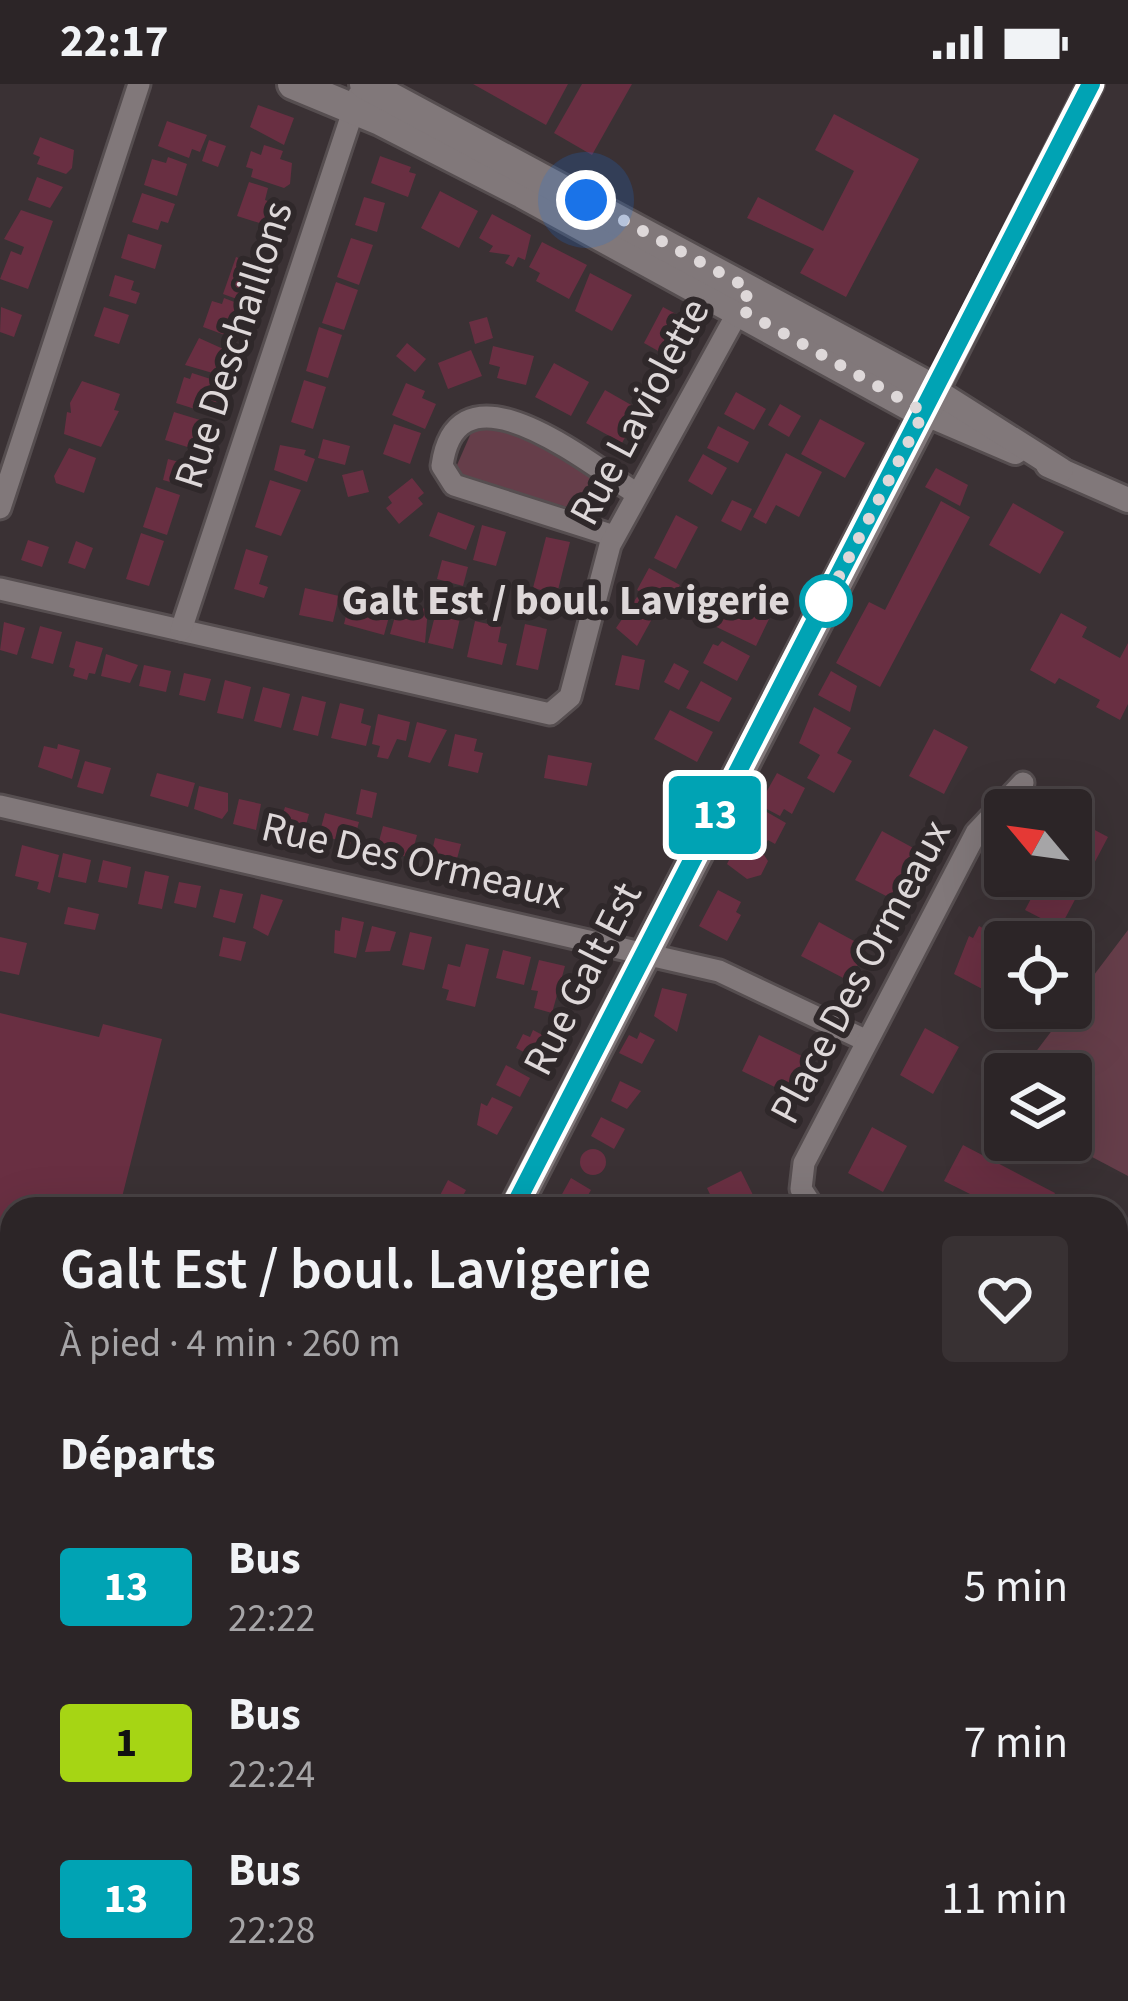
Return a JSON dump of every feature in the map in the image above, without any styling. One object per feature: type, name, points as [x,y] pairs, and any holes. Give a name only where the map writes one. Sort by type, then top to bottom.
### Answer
[{"type":"main road","points":[[293,84],[360,92],[930,402]]},
{"type":"main road","name":"Rue Galt Est","points":[[520,1197],[930,402]]},
{"type":"street","points":[[0,508],[139,84]]},
{"type":"street","name":"Rue Galt Est","points":[[930,402],[1091,84]]},
{"type":"street","name":"Rue Deschaillons","points":[[181,630],[360,92]]},
{"type":"street","name":"Rue Laviolette","points":[[0,589],[550,714],[570,697],[597,583],[614,536],[745,299]]},
{"type":"street","points":[[930,402],[1128,500]]},
{"type":"street","points":[[614,536],[454,484],[442,466],[451,437],[458,425],[478,413],[505,417],[637,494]]},
{"type":"street","name":"Place Des Ormeaux","points":[[806,1197],[801,1189],[804,1163],[976,833],[1006,795],[1023,783]]},
{"type":"street","name":"Rue Des Ormeaux","points":[[0,806],[740,978],[868,1041]]},
{"type":"shaded area","points":[[483,425],[521,434],[591,474],[597,483],[593,502],[575,509],[464,480],[457,465],[471,433]]},
{"type":"shaded area","points":[[1128,930],[1128,1176],[1092,1157],[1092,1053],[1035,1053],[1053,1029],[1092,1029],[1092,978]]},
{"type":"building","points":[[473,84],[568,84],[546,125]]},
{"type":"building","points":[[582,84],[632,84],[592,155],[554,133]]},
{"type":"building","points":[[258,105],[294,118],[284,145],[250,127]]},
{"type":"building","points":[[834,114],[919,159],[846,297],[800,273],[814,249],[747,218],[758,197],[823,231],[854,171],[815,150]]},
{"type":"building","points":[[167,121],[207,135],[200,152],[192,149],[189,158],[158,146]]},
{"type":"building","points":[[40,137],[74,150],[72,168],[66,174],[37,164],[40,157],[33,154]]},
{"type":"building","points":[[209,140],[226,146],[218,167],[202,161]]},
{"type":"building","points":[[264,145],[283,151],[280,159],[292,163],[290,184],[284,188],[251,177],[253,169],[246,167],[251,151],[261,155]]},
{"type":"building","points":[[380,156],[411,167],[409,172],[416,174],[408,197],[371,183]]},
{"type":"building","points":[[168,157],[187,164],[177,196],[144,185],[152,159],[166,163]]},
{"type":"building","points":[[37,177],[63,187],[50,208],[28,200]]},
{"type":"building","points":[[249,182],[268,188],[265,200],[279,205],[272,227],[237,216]]},
{"type":"building","points":[[440,191],[478,211],[459,248],[421,228]]},
{"type":"building","points":[[142,193],[175,204],[168,223],[161,221],[158,230],[132,222]]},
{"type":"building","points":[[364,197],[385,203],[377,232],[355,225]]},
{"type":"building","points":[[21,210],[53,221],[28,289],[0,279],[11,251],[21,255],[24,247],[4,239]]},
{"type":"building","points":[[492,214],[531,235],[525,260],[518,257],[513,267],[505,263],[510,255],[489,252],[493,246],[479,238]]},
{"type":"building","points":[[128,234],[162,245],[155,269],[121,258]]},
{"type":"building","points":[[351,238],[373,245],[359,285],[337,277]]},
{"type":"building","points":[[542,242],[587,265],[569,299],[536,281],[540,273],[529,267]]},
{"type":"building","points":[[236,257],[258,265],[245,302],[223,294]]},
{"type":"building","points":[[590,273],[632,295],[612,331],[575,311]]},
{"type":"building","points":[[115,275],[134,281],[131,290],[140,293],[136,304],[109,296]]},
{"type":"building","points":[[336,282],[358,290],[344,330],[322,323]]},
{"type":"building","points":[[224,298],[245,306],[233,338],[203,327],[212,301],[222,304]]},
{"type":"building","points":[[1,307],[22,315],[14,337],[0,332]]},
{"type":"building","points":[[104,307],[129,315],[119,344],[94,336]]},
{"type":"building","points":[[663,307],[687,320],[667,356],[644,343]]},
{"type":"building","points":[[487,317],[493,338],[475,344],[469,322]]},
{"type":"building","points":[[319,327],[342,335],[328,378],[306,371]]},
{"type":"building","points":[[199,338],[230,352],[223,376],[185,365]]},
{"type":"building","points":[[407,343],[426,359],[415,372],[396,356]]},
{"type":"building","points":[[493,346],[534,356],[526,385],[497,378],[500,367],[489,364]]},
{"type":"building","points":[[471,350],[482,376],[448,389],[438,363]]},
{"type":"building","points":[[554,363],[589,382],[571,416],[535,397]]},
{"type":"building","points":[[192,373],[220,382],[214,415],[176,403],[184,377],[190,379]]},
{"type":"building","points":[[304,380],[326,387],[313,429],[291,422]]},
{"type":"building","points":[[82,381],[120,394],[114,410],[119,411],[101,447],[64,434],[70,403]]},
{"type":"building","points":[[406,383],[425,391],[422,398],[436,404],[425,429],[392,415]]},
{"type":"building","points":[[605,390],[640,410],[622,443],[586,423]]},
{"type":"building","points":[[736,392],[766,409],[754,430],[724,414]]},
{"type":"building","points":[[780,404],[801,416],[789,437],[768,425]]},
{"type":"building","points":[[174,412],[200,420],[198,426],[204,428],[197,450],[165,440]]},
{"type":"building","points":[[820,419],[865,443],[845,478],[801,454]]},
{"type":"building","points":[[394,424],[421,433],[410,464],[383,454]]},
{"type":"building","points":[[718,426],[749,442],[738,463],[707,448]]},
{"type":"building","points":[[323,439],[350,446],[345,465],[318,458]]},
{"type":"building","points":[[280,445],[306,450],[304,455],[315,459],[307,482],[274,470]]},
{"type":"building","points":[[69,448],[96,458],[84,493],[56,483],[54,476]]},
{"type":"building","points":[[786,453],[822,472],[799,517],[776,505],[766,524],[753,517]]},
{"type":"building","points":[[703,454],[727,468],[712,495],[688,481]]},
{"type":"building","points":[[168,459],[198,467],[192,488],[163,480]]},
{"type":"building","points":[[936,468],[968,485],[960,506],[925,487]]},
{"type":"building","points":[[363,470],[369,492],[348,497],[342,475]]},
{"type":"building","points":[[412,478],[424,493],[418,498],[423,504],[399,524],[386,508],[392,503],[388,497]]},
{"type":"building","points":[[270,480],[301,490],[281,536],[255,527]]},
{"type":"building","points":[[156,487],[180,495],[167,535],[143,527]]},
{"type":"building","points":[[732,500],[752,509],[741,531],[721,521]]},
{"type":"building","points":[[941,501],[970,517],[880,687],[836,663],[869,602],[885,610]]},
{"type":"building","points":[[1013,503],[1064,532],[1040,574],[989,545]]},
{"type":"building","points":[[438,512],[475,526],[466,550],[429,536]]},
{"type":"building","points":[[676,515],[698,527],[676,569],[654,558]]},
{"type":"building","points":[[482,525],[506,532],[496,566],[473,560]]},
{"type":"building","points":[[141,533],[164,541],[149,586],[126,579]]},
{"type":"building","points":[[546,537],[570,542],[557,594],[533,588]]},
{"type":"building","points":[[28,540],[49,547],[42,567],[21,560]]},
{"type":"building","points":[[76,541],[93,548],[85,569],[68,563]]},
{"type":"building","points":[[246,549],[268,556],[259,584],[268,587],[264,598],[234,589]]},
{"type":"building","points":[[442,560],[468,567],[463,586],[437,579]]},
{"type":"building","points":[[649,568],[680,585],[668,606],[637,590]]},
{"type":"building","points":[[305,588],[339,596],[333,622],[299,615]]},
{"type":"building","points":[[352,591],[392,606],[384,635],[344,624]]},
{"type":"building","points":[[725,595],[770,617],[756,646],[702,620],[710,604],[719,608]]},
{"type":"building","points":[[637,597],[658,608],[637,646],[616,628]]},
{"type":"building","points":[[398,606],[428,609],[425,643],[390,634]]},
{"type":"building","points":[[437,608],[461,614],[453,649],[428,643]]},
{"type":"building","points":[[1061,613],[1087,627],[1082,637],[1120,658],[1128,643],[1128,704],[1120,720],[1096,707],[1100,700],[1059,678],[1055,684],[1030,670]]},
{"type":"building","points":[[475,621],[501,627],[498,642],[507,644],[502,665],[467,657]]},
{"type":"building","points":[[4,622],[25,628],[17,655],[0,650]]},
{"type":"building","points":[[525,624],[547,629],[538,670],[516,665]]},
{"type":"building","points":[[40,626],[62,632],[53,664],[31,658]]},
{"type":"building","points":[[76,641],[103,648],[95,674],[89,673],[87,680],[73,676],[75,669],[69,667]]},
{"type":"building","points":[[722,641],[750,656],[737,681],[703,663],[713,644]]},
{"type":"building","points":[[106,654],[138,665],[130,683],[101,676]]},
{"type":"building","points":[[622,655],[645,660],[639,690],[615,685]]},
{"type":"building","points":[[674,663],[689,671],[679,690],[664,682]]},
{"type":"building","points":[[144,665],[171,671],[166,692],[139,686]]},
{"type":"building","points":[[831,671],[857,686],[850,712],[818,695]]},
{"type":"building","points":[[184,673],[211,679],[205,701],[179,695]]},
{"type":"building","points":[[225,680],[251,687],[243,719],[217,713]]},
{"type":"building","points":[[701,681],[732,698],[719,722],[686,708]]},
{"type":"building","points":[[263,687],[290,694],[281,728],[254,721]]},
{"type":"building","points":[[302,696],[326,702],[318,736],[293,730]]},
{"type":"building","points":[[340,703],[364,709],[361,723],[371,726],[366,746],[331,738]]},
{"type":"building","points":[[814,707],[851,728],[837,753],[852,761],[834,793],[807,778],[820,755],[799,743]]},
{"type":"building","points":[[670,710],[713,732],[697,762],[654,739]]},
{"type":"building","points":[[378,714],[410,722],[406,741],[397,739],[388,759],[377,757],[380,746],[372,744]]},
{"type":"building","points":[[417,722],[447,730],[430,763],[408,757]]},
{"type":"building","points":[[934,729],[968,747],[944,794],[909,776]]},
{"type":"building","points":[[455,734],[477,739],[474,751],[483,753],[478,773],[448,766]]},
{"type":"building","points":[[58,744],[80,750],[72,779],[38,767],[44,746],[57,749]]},
{"type":"building","points":[[548,755],[592,763],[587,786],[544,778]]},
{"type":"building","points":[[85,761],[111,768],[103,794],[77,787]]},
{"type":"building","points":[[157,773],[195,783],[188,807],[150,796]]},
{"type":"building","points":[[777,773],[805,788],[792,814],[784,809],[780,816],[759,805]]},
{"type":"building","points":[[199,786],[228,793],[228,811],[222,819],[194,809]]},
{"type":"building","points":[[361,789],[377,793],[372,818],[356,814]]},
{"type":"building","points":[[239,799],[261,804],[256,830],[233,824]]},
{"type":"building","points":[[285,807],[309,814],[303,836],[278,829]]},
{"type":"building","points":[[758,807],[786,823],[775,844],[768,840],[764,847],[745,831]]},
{"type":"building","points":[[325,813],[359,822],[353,844],[319,835]]},
{"type":"building","points":[[383,826],[417,835],[411,858],[377,849]]},
{"type":"building","points":[[1092,829],[1108,837],[1092,867]]},
{"type":"building","points":[[882,831],[917,850],[890,898],[855,880]]},
{"type":"building","points":[[435,838],[461,844],[455,866],[430,861]]},
{"type":"building","points":[[738,842],[764,855],[768,861],[761,875],[747,879],[727,864]]},
{"type":"building","points":[[22,845],[59,855],[50,893],[37,889],[39,882],[15,876]]},
{"type":"building","points":[[63,853],[91,860],[86,883],[58,877]]},
{"type":"building","points":[[103,860],[131,867],[127,888],[98,882]]},
{"type":"building","points":[[145,871],[169,876],[162,909],[138,904]]},
{"type":"building","points":[[179,882],[201,886],[196,908],[174,903]]},
{"type":"building","points":[[220,889],[243,894],[235,923],[213,917]]},
{"type":"building","points":[[718,890],[741,902],[736,912],[741,915],[727,941],[699,926]]},
{"type":"building","points":[[261,894],[283,900],[268,936],[253,928]]},
{"type":"building","points":[[1032,897],[1076,897],[1064,921],[1046,921],[1025,910]]},
{"type":"building","points":[[68,907],[99,914],[95,930],[64,924]]},
{"type":"building","points":[[342,917],[364,922],[356,958],[334,953],[335,930],[340,931]]},
{"type":"building","points":[[819,922],[867,948],[849,981],[801,956]]},
{"type":"building","points":[[372,926],[396,932],[390,951],[365,952]]},
{"type":"building","points":[[979,926],[984,929],[984,990],[954,974],[969,936],[973,938]]},
{"type":"building","points":[[410,932],[432,937],[424,970],[402,965]]},
{"type":"building","points":[[0,937],[27,943],[19,975],[0,971]]},
{"type":"building","points":[[223,937],[246,942],[241,961],[219,956]]},
{"type":"building","points":[[466,944],[489,949],[475,1007],[446,1000],[449,990],[442,988],[448,964],[460,967]]},
{"type":"building","points":[[503,950],[531,957],[524,985],[496,978]]},
{"type":"building","points":[[539,960],[565,966],[552,1013],[534,1008],[538,991],[531,990]]},
{"type":"building","points":[[662,988],[687,994],[677,1032],[654,1016]]},
{"type":"building","points":[[0,1013],[99,1037],[103,1024],[162,1039],[122,1197],[0,1197]]},
{"type":"building","points":[[925,1028],[959,1047],[933,1094],[900,1075]]},
{"type":"building","points":[[533,1030],[552,1040],[541,1061],[516,1048],[523,1034],[530,1037]]},
{"type":"building","points":[[640,1032],[655,1040],[642,1064],[619,1053],[629,1035],[637,1039]]},
{"type":"building","points":[[759,1035],[808,1059],[791,1095],[742,1071]]},
{"type":"building","points":[[506,1065],[530,1078],[520,1097],[496,1085]]},
{"type":"building","points":[[620,1081],[641,1091],[627,1109],[611,1101]]},
{"type":"building","points":[[492,1097],[513,1107],[497,1135],[477,1125],[481,1103],[487,1106]]},
{"type":"building","points":[[601,1117],[625,1129],[614,1149],[591,1136]]},
{"type":"building","points":[[872,1127],[907,1146],[883,1192],[848,1173]]},
{"type":"building","points":[[963,1145],[984,1156],[984,1161],[994,1161],[1055,1193],[1053,1197],[976,1197],[944,1181]]},
{"type":"building","points":[[593,1149],[606,1162],[593,1175],[580,1162]]},
{"type":"building","points":[[741,1171],[754,1197],[711,1197],[707,1188]]},
{"type":"building","points":[[571,1178],[591,1190],[587,1197],[560,1197]]},
{"type":"building","points":[[448,1180],[466,1190],[462,1197],[439,1197]]},
{"type":"bus line","name":"13","points":[[519,1197],[1091,84]]},
{"type":"place","name":"Galt Est / boul. Lavigerie","points":[[826,601]]},
{"type":"route","points":[[586,200],[750,289],[740,309],[924,412],[816,621],[826,601]]}]
